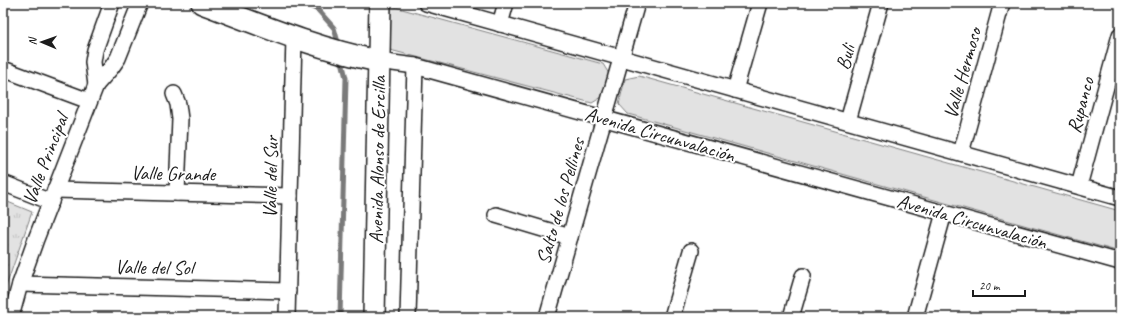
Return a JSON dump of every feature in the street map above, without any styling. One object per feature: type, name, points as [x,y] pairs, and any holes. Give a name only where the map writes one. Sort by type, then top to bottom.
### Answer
[{"type":"main road","name":"Avenida Circunvalación","points":[[202,3],[294,37],[355,56],[378,61]]},
{"type":"main road","name":"Avenida Alonso de Ercilla","points":[[374,317],[380,3]]},
{"type":"street","points":[[96,85],[93,62],[95,50],[112,3]]},
{"type":"street","name":"Valle Principal","points":[[10,317],[36,239],[89,101],[96,85],[118,58],[140,3]]},
{"type":"street","points":[[426,3],[1120,198]]},
{"type":"street","points":[[500,24],[506,3]]},
{"type":"street","name":"Salto de los Pellines","points":[[547,317],[637,3]]},
{"type":"street","points":[[735,90],[760,3]]},
{"type":"street","name":"Buli","points":[[848,121],[881,3]]},
{"type":"street","name":"Valle Hermoso","points":[[961,153],[1002,3]]},
{"type":"street","name":"Rupanco","points":[[1079,186],[1120,35]]},
{"type":"street","name":"Valle del Sur","points":[[287,317],[294,37]]},
{"type":"street","name":"Avenida Circunvalación","points":[[378,61],[415,66],[1120,262]]},
{"type":"street","points":[[408,317],[415,66]]},
{"type":"street","points":[[3,69],[89,101]]},
{"type":"street","points":[[174,94],[178,104],[180,119],[177,193]]},
{"type":"street","points":[[3,183],[53,196]]},
{"type":"street","name":"Valle Grande","points":[[53,196],[177,193],[290,196]]},
{"type":"street","points":[[915,317],[944,213]]},
{"type":"street","points":[[496,215],[570,237]]},
{"type":"street","points":[[672,317],[691,250]]},
{"type":"street","points":[[792,317],[803,276]]},
{"type":"street","name":"Valle del Sol","points":[[20,284],[288,291]]},
{"type":"green space","points":[[391,6],[603,64],[609,74],[602,97],[592,103],[390,50]]},
{"type":"green space","points":[[639,76],[1120,211],[1120,252],[628,114],[619,104],[625,79]]},
{"type":"green space","points":[[3,200],[32,212],[3,295]]},
{"type":"waterway","points":[[303,3],[318,10],[334,28],[339,46]]},
{"type":"waterway","points":[[340,317],[346,78],[341,57]]}]
